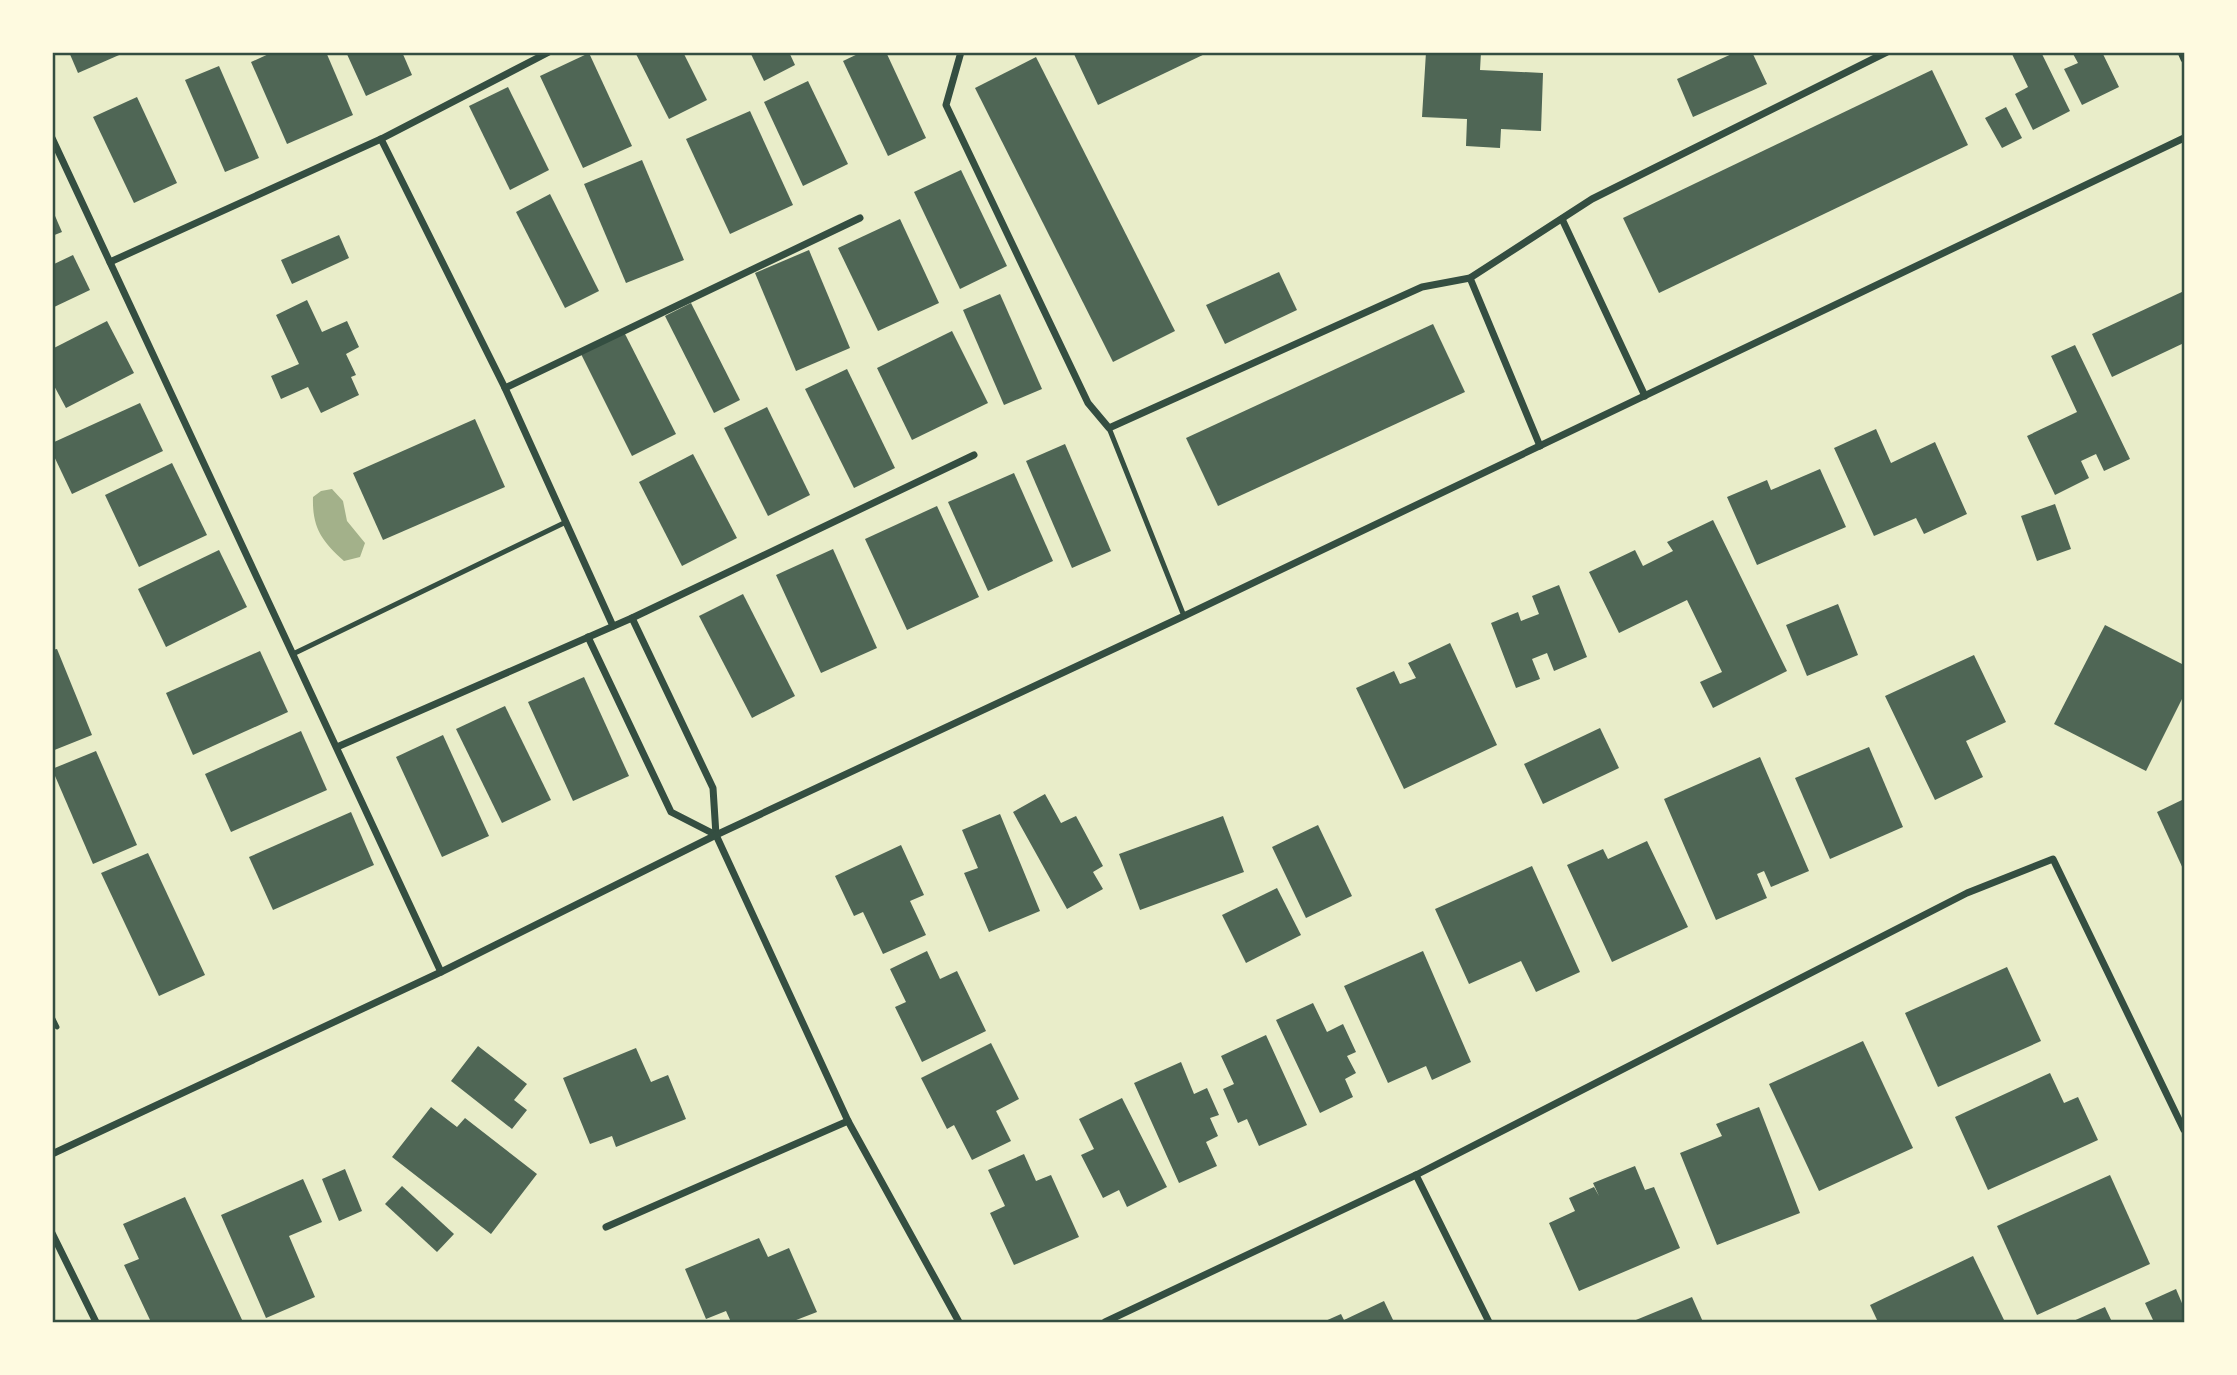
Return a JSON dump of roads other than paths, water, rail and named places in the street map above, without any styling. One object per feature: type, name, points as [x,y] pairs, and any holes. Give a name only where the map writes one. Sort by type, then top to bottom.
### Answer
[{"type":"street","points":[[110,262],[381,139],[550,52]]},
{"type":"street","points":[[961,52],[958,54],[946,105],[1088,403],[1109,428],[1422,287],[1470,278],[1592,200],[1887,52]]},
{"type":"street","points":[[2181,52],[2185,59]]},
{"type":"street","points":[[52,138],[295,653],[441,972]]},
{"type":"street","points":[[52,1154],[441,972],[716,835],[1184,616],[2185,138]]},
{"type":"street","points":[[381,139],[505,388],[613,626]]},
{"type":"street","points":[[505,388],[860,218]]},
{"type":"street","points":[[1562,219],[1645,396]]},
{"type":"street","points":[[1470,278],[1540,446]]},
{"type":"street","points":[[337,747],[632,618],[974,455]]},
{"type":"street","points":[[632,618],[713,788],[716,835],[848,1121],[959,1322]]},
{"type":"street","points":[[588,637],[671,811],[716,835]]},
{"type":"street","points":[[1105,1322],[1416,1175],[1967,893],[2053,859],[2185,1130]]},
{"type":"street","points":[[606,1227],[848,1121]]},
{"type":"street","points":[[1416,1175],[1489,1322]]},
{"type":"street","points":[[52,1234],[96,1322]]},
{"type":"lane","points":[[1109,428],[1184,616]]},
{"type":"lane","points":[[295,653],[566,522]]},
{"type":"lane","points":[[52,1017],[57,1027]]}]
